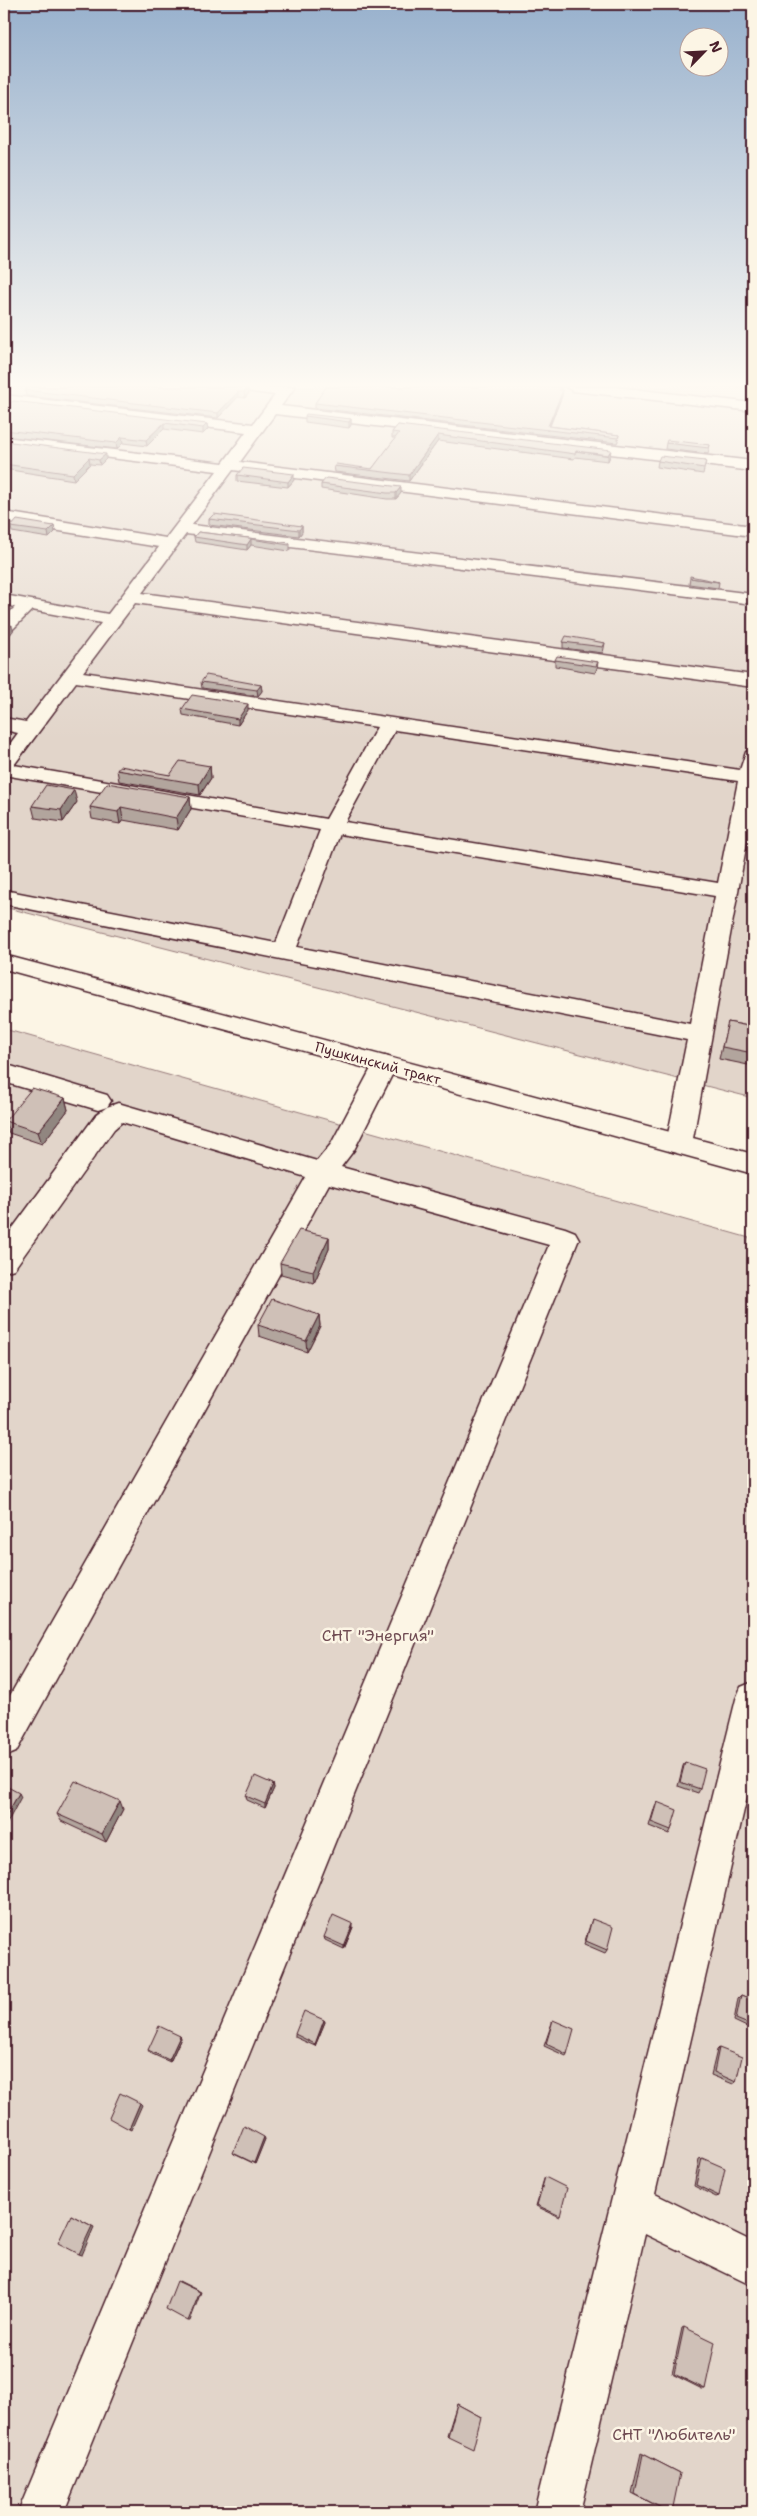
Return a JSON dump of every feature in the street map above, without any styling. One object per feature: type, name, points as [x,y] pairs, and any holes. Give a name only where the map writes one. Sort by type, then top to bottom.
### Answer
[{"type":"main road","points":[[4,765],[200,504]]},
{"type":"main road","points":[[530,504],[753,532]]},
{"type":"main road","points":[[4,516],[170,544]]},
{"type":"main road","points":[[182,528],[753,599]]},
{"type":"main road","points":[[130,596],[753,681]]},
{"type":"main road","points":[[4,600],[113,620]]},
{"type":"main road","points":[[4,628],[28,605]]},
{"type":"main road","points":[[71,676],[389,723],[751,766],[679,1144]]},
{"type":"main road","points":[[284,952],[332,826],[389,723]]},
{"type":"main road","points":[[4,724],[30,729]]},
{"type":"main road","points":[[4,769],[332,826],[727,891]]},
{"type":"main road","points":[[4,896],[700,1034]]},
{"type":"main road","name":"Пушкинский тракт","points":[[4,962],[753,1164]]},
{"type":"main road","points":[[4,1740],[322,1172],[341,1150],[385,1065]]},
{"type":"main road","points":[[4,1073],[98,1101]]},
{"type":"main road","points":[[4,1261],[105,1122],[118,1112],[322,1172],[565,1239],[41,2512]]},
{"type":"main road","points":[[557,2512],[753,1699]]},
{"type":"main road","points":[[630,2204],[753,2265]]},
{"type":"green space","points":[[4,504],[753,504],[753,1098],[4,907]]},
{"type":"green space","name":"СНТ \"Энергия\"","points":[[4,1029],[753,1239],[753,2512],[4,2512]]},
{"type":"building","points":[[214,514],[302,526],[299,530],[209,519]]},
{"type":"building","points":[[17,520],[54,526],[48,532],[11,527]]},
{"type":"building","points":[[198,532],[290,543],[289,545],[251,539],[247,545],[194,537]]},
{"type":"building","points":[[690,576],[719,582],[690,578]]},
{"type":"building","points":[[12,625],[4,634],[4,628]]},
{"type":"building","points":[[566,636],[605,643],[603,647],[563,642]]},
{"type":"building","points":[[557,656],[598,662],[596,666],[555,660]]},
{"type":"building","points":[[206,675],[261,685],[257,690],[201,682]]},
{"type":"building","points":[[192,695],[248,704],[238,719],[182,709]]},
{"type":"building","points":[[180,761],[210,766],[199,784],[117,770],[120,766],[170,775]]},
{"type":"building","points":[[107,783],[190,797],[176,818],[121,807],[118,812],[90,807]]},
{"type":"building","points":[[46,785],[74,790],[61,810],[32,806]]},
{"type":"building","points":[[728,1022],[753,1027],[753,1053],[722,1047]]},
{"type":"building","points":[[32,1088],[65,1098],[38,1132],[5,1121]]},
{"type":"building","points":[[299,1230],[329,1237],[313,1271],[280,1263]]},
{"type":"building","points":[[272,1299],[319,1315],[306,1341],[258,1325]]},
{"type":"building","points":[[685,1762],[705,1769],[700,1789],[680,1782]]},
{"type":"building","points":[[255,1776],[273,1784],[265,1804],[246,1796]]},
{"type":"building","points":[[75,1781],[120,1801],[102,1834],[57,1814]]},
{"type":"building","points":[[4,1785],[19,1793],[4,1820]]},
{"type":"building","points":[[657,1802],[677,1810],[671,1830],[651,1822]]},
{"type":"building","points":[[753,1864],[753,1885],[749,1883]]},
{"type":"building","points":[[333,1915],[353,1924],[344,1946],[324,1937]]},
{"type":"building","points":[[592,1919],[613,1927],[607,1950],[586,1941]]},
{"type":"building","points":[[741,1995],[753,2000],[753,2026],[736,2019]]},
{"type":"building","points":[[304,2011],[324,2020],[315,2044],[295,2034]]},
{"type":"building","points":[[553,2020],[574,2029],[567,2054],[546,2044]]},
{"type":"building","points":[[159,2026],[180,2036],[169,2060],[148,2050]]},
{"type":"building","points":[[719,2048],[742,2057],[736,2082],[714,2072]]},
{"type":"building","points":[[120,2093],[140,2103],[129,2129],[109,2118]]},
{"type":"building","points":[[244,2126],[264,2137],[254,2163],[233,2153]]},
{"type":"building","points":[[702,2158],[725,2168],[719,2196],[696,2185]]},
{"type":"building","points":[[545,2177],[567,2188],[560,2216],[537,2205]]},
{"type":"building","points":[[71,2215],[92,2226],[79,2254],[58,2243]]},
{"type":"building","points":[[177,2281],[200,2292],[188,2321],[166,2309]]},
{"type":"building","points":[[684,2327],[715,2342],[705,2389],[674,2374]]},
{"type":"building","points":[[457,2404],[481,2417],[473,2449],[448,2437]]},
{"type":"building","points":[[643,2454],[680,2473],[672,2512],[635,2494]]},
{"type":"park label","name":"СНТ \"Любитель\"","points":[[674,2434]]}]
